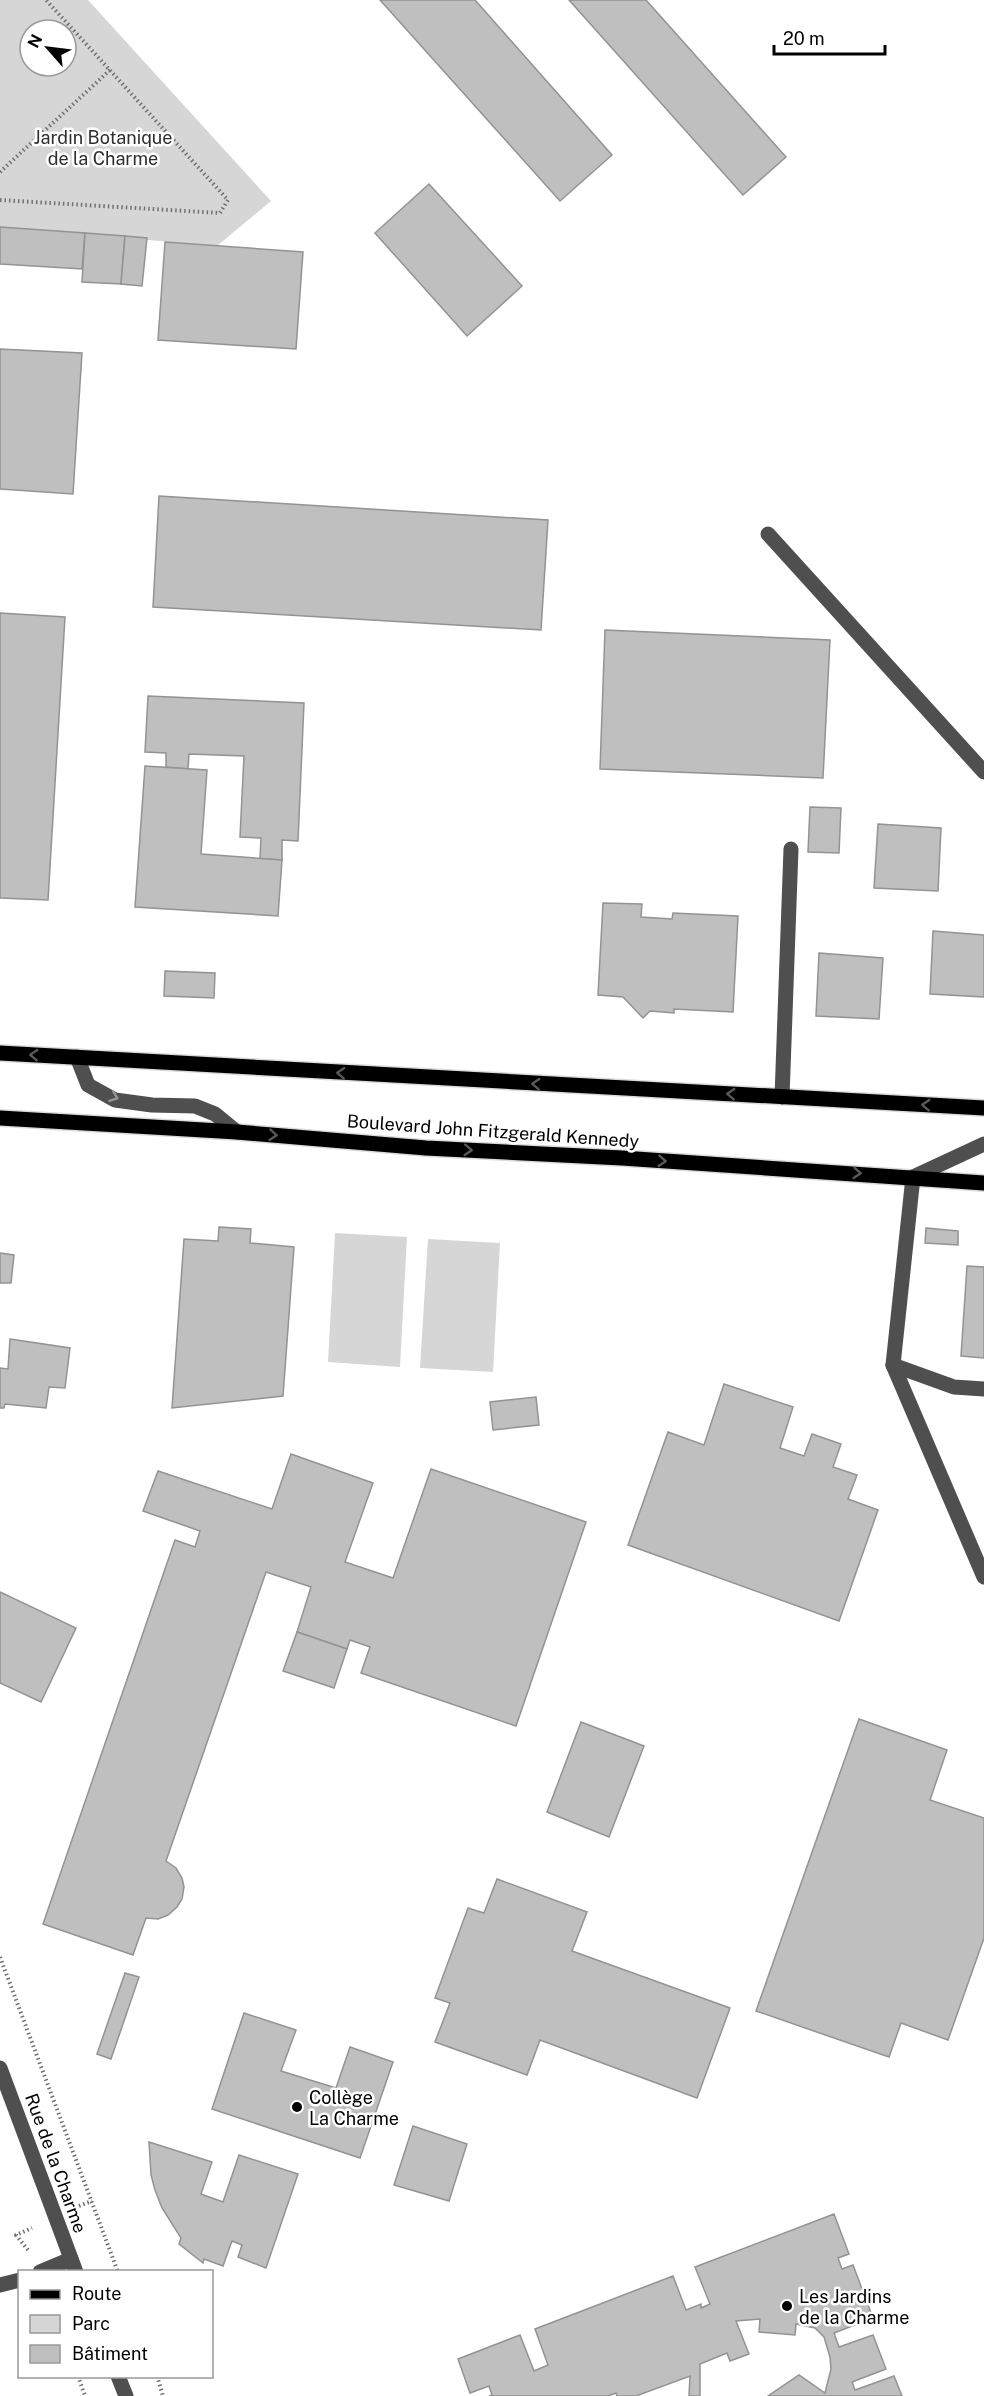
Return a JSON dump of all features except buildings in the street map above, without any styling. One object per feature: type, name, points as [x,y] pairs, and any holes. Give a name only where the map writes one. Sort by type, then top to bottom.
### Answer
[{"type":"main road","points":[[0,1053],[984,1108]]},
{"type":"main road","name":"Boulevard John Fitzgerald Kennedy","points":[[0,1118],[237,1132],[426,1148],[984,1183]]},
{"type":"street","points":[[768,534],[984,772]]},
{"type":"street","points":[[782,1097],[791,849]]},
{"type":"street","points":[[77,1057],[88,1085],[115,1100],[152,1105],[195,1106],[215,1114],[237,1132]]},
{"type":"street","points":[[984,1144],[913,1177],[893,1365],[984,1577]]},
{"type":"street","points":[[893,1365],[954,1387],[984,1389]]},
{"type":"street","name":"Rue de la Charme","points":[[0,2068],[73,2265]]},
{"type":"street","points":[[46,2270],[73,2265]]},
{"type":"street","points":[[0,2285],[18,2280]]},
{"type":"street","points":[[119,2378],[126,2396]]},
{"type":"path","points":[[0,200],[220,213],[228,200],[46,0]]},
{"type":"path","points":[[0,172],[110,70]]},
{"type":"path","points":[[0,1958],[118,2270]]},
{"type":"path","points":[[79,2378],[85,2396]]},
{"type":"path","points":[[158,2378],[163,2396]]},
{"type":"green space","name":"Jardin Botanique de la Charme","points":[[0,0],[88,0],[271,201],[217,246],[0,227]]},
{"type":"green space","points":[[335,1233],[407,1237],[400,1367],[328,1362]]},
{"type":"green space","points":[[428,1239],[500,1243],[493,1372],[420,1368]]},
{"type":"place","name":"Collège La Charme","points":[[297,2107]]},
{"type":"place","name":"Les Jardins de la Charme","points":[[787,2306]]}]
